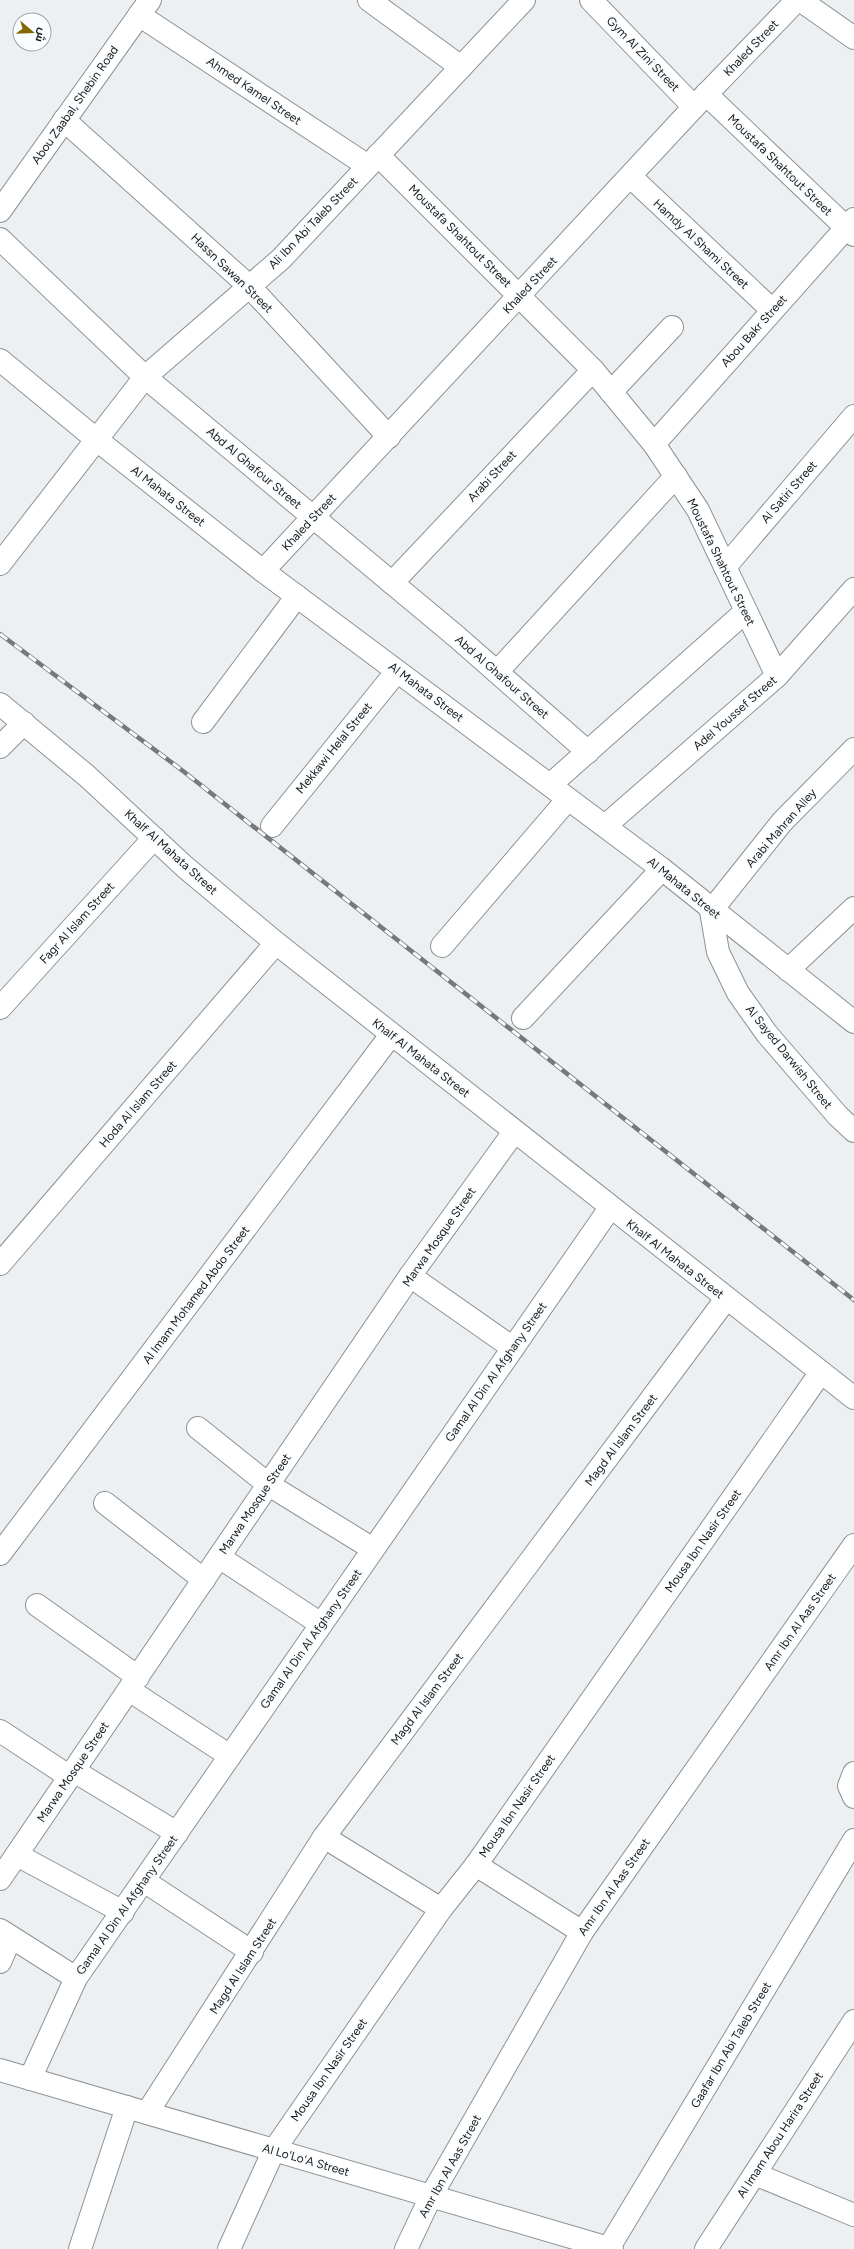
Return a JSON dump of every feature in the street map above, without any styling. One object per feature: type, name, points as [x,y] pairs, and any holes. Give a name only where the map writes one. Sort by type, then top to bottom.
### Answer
[{"type":"street","points":[[369,0],[461,67]]},
{"type":"street","name":"Ali Ibn Abi Taleb Street","points":[[0,564],[145,377],[250,287],[281,258],[524,0]]},
{"type":"street","name":"Gym Al Zini Street","points":[[591,0],[700,101]]},
{"type":"street","name":"Khaled Street","points":[[263,571],[631,177],[700,101],[797,0]]},
{"type":"street","points":[[800,0],[854,38]]},
{"type":"street","name":"Abou Zaabal, Shebin Road","points":[[0,210],[145,7]]},
{"type":"street","name":"Ahmed Kamel Street","points":[[145,7],[373,161]]},
{"type":"street","name":"Moustafa Shahtout Street","points":[[700,101],[851,227]]},
{"type":"street","name":"Hassn Sawan Street","points":[[64,120],[250,287],[389,437]]},
{"type":"street","name":"Moustafa Shahtout Street","points":[[373,161],[520,296],[593,370],[654,444],[698,510],[745,612],[777,676]]},
{"type":"street","name":"Hamdy Al Shami Street","points":[[631,177],[772,310]]},
{"type":"street","name":"Abou Bakr Street","points":[[654,444],[772,310],[851,227]]},
{"type":"street","name":"Abd Al Ghafour Street","points":[[0,239],[145,377],[392,582],[588,752]]},
{"type":"street","points":[[611,392],[672,327]]},
{"type":"street","name":"Al Mahata Street","points":[[0,360],[97,440],[263,571],[662,869],[711,910],[854,1022]]},
{"type":"street","name":"Arabi Street","points":[[392,582],[593,370]]},
{"type":"street","name":"Al Satiri Street","points":[[725,567],[854,416]]},
{"type":"street","points":[[497,672],[676,476]]},
{"type":"street","name":"Adel Youssef Street","points":[[605,826],[777,676],[854,589]]},
{"type":"street","points":[[203,722],[297,596]]},
{"type":"street","points":[[550,786],[745,612]]},
{"type":"street","name":"Mekkawi Helal Street","points":[[272,826],[397,671]]},
{"type":"street","name":"Khalf Al Mahata Street","points":[[0,704],[87,776],[185,867],[276,943],[610,1208],[854,1398]]},
{"type":"street","points":[[0,747],[24,724]]},
{"type":"street","name":"Arabi Mahran Alley","points":[[711,910],[782,822],[854,749]]},
{"type":"street","points":[[442,946],[568,799]]},
{"type":"street","name":"Fagr Al Islam Street","points":[[0,1008],[154,838]]},
{"type":"street","points":[[523,1018],[662,869]]},
{"type":"street","points":[[788,970],[854,908]]},
{"type":"street","name":"Al Sayed Darwish Street","points":[[711,910],[718,952],[738,993],[767,1034],[838,1116],[854,1131]]},
{"type":"street","name":"Hoda Al Islam Street","points":[[0,1264],[276,943]]},
{"type":"street","name":"Al Imam Mohamed Abdo Street","points":[[0,1554],[392,1035]]},
{"type":"street","name":"Marwa Mosque Street","points":[[0,1879],[410,1276],[514,1132]]},
{"type":"street","name":"Gamal Al Din Al Afghany Street","points":[[30,2079],[76,1978],[610,1208]]},
{"type":"street","points":[[410,1276],[513,1348]]},
{"type":"street","name":"Magd Al Islam Street","points":[[148,2113],[324,1837],[726,1299]]},
{"type":"street","name":"Mousa Ibn Nasir Street","points":[[229,2249],[274,2150],[441,1909],[476,1866],[821,1372]]},
{"type":"street","points":[[198,1428],[269,1485],[373,1549]]},
{"type":"street","points":[[105,1503],[204,1580]]},
{"type":"street","name":"Amr Ibn Al Aas Street","points":[[406,2249],[431,2196],[582,1932],[854,1545]]},
{"type":"street","points":[[219,1557],[321,1624]]},
{"type":"street","points":[[37,1605],[134,1684],[230,1756]]},
{"type":"street","points":[[0,1732],[177,1833]]},
{"type":"street","points":[[854,1773],[849,1786],[854,1797]]},
{"type":"street","points":[[324,1837],[441,1909]]},
{"type":"street","name":"Gaafar Ibn Abi Taleb Street","points":[[609,2249],[854,1840]]},
{"type":"street","points":[[17,1855],[122,1912]]},
{"type":"street","points":[[476,1866],[582,1932]]},
{"type":"street","points":[[144,1881],[252,1952]]},
{"type":"street","points":[[0,1962],[6,1933],[76,1978]]},
{"type":"street","name":"Al Imam Abou Harira Street","points":[[706,2249],[854,2021]]},
{"type":"street","name":"Al Lo'Lo'A Street","points":[[0,2070],[609,2249]]},
{"type":"street","points":[[80,2249],[127,2107]]},
{"type":"street","points":[[755,2174],[854,2215]]},
{"type":"railway","points":[[0,634],[183,771],[854,1300]]}]
